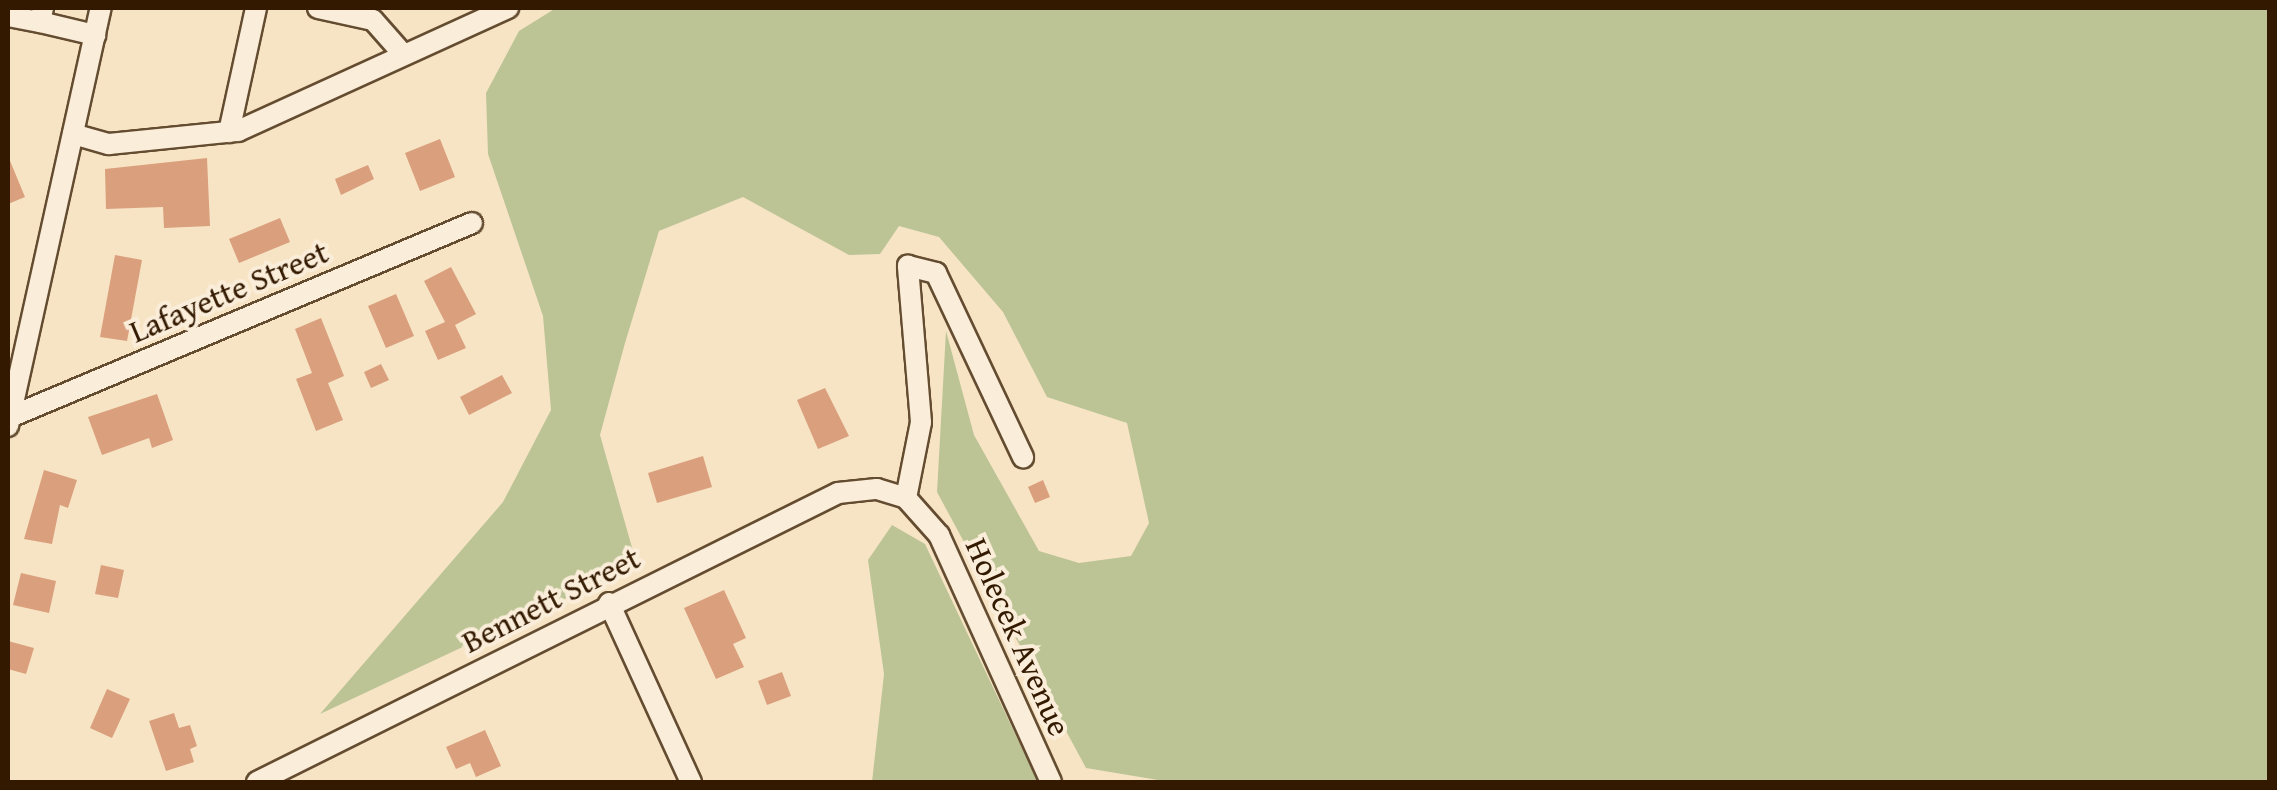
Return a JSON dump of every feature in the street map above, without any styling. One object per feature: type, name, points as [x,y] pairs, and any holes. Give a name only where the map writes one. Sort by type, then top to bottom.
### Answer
[{"type":"street","points":[[9,422],[101,8]]},
{"type":"street","points":[[229,132],[256,8]]},
{"type":"street","points":[[318,8],[373,20],[404,54]]},
{"type":"street","points":[[73,134],[110,144],[229,132],[293,109],[508,8]]},
{"type":"street","points":[[8,16],[42,15],[95,34]]},
{"type":"street","name":"Lafayette Street","points":[[9,422],[472,222]]},
{"type":"street","points":[[906,498],[921,422],[908,266],[936,274],[1023,457]]},
{"type":"street","name":"Bennett Street","points":[[257,782],[609,603],[838,493],[877,489],[906,498]]},
{"type":"street","name":"Holecek Avenue","points":[[906,498],[939,535],[1052,782]]},
{"type":"street","points":[[609,603],[691,782]]},
{"type":"green space","points":[[556,8],[2269,8],[2269,782],[1170,782],[1086,768],[937,492],[946,331],[974,435],[1039,551],[1079,563],[1131,556],[1149,523],[1127,423],[1047,397],[1003,312],[939,237],[899,226],[880,254],[849,255],[743,197],[659,231],[625,343],[600,435],[637,565],[320,714],[503,502],[551,410],[543,316],[488,154],[486,93],[519,31]]},
{"type":"green space","points":[[892,525],[925,544],[1038,782],[872,782],[884,674],[868,560]]},
{"type":"building","points":[[440,139],[455,177],[420,191],[405,153]]},
{"type":"building","points":[[8,156],[25,197],[8,204]]},
{"type":"building","points":[[207,158],[210,226],[164,228],[163,207],[106,209],[105,169]]},
{"type":"building","points":[[368,165],[374,179],[341,195],[335,179]]},
{"type":"building","points":[[280,218],[290,242],[239,263],[229,239]]},
{"type":"building","points":[[115,255],[142,260],[127,341],[100,337]]},
{"type":"building","points":[[451,267],[476,314],[455,325],[466,348],[438,360],[425,331],[445,322],[424,281]]},
{"type":"building","points":[[396,294],[414,336],[386,348],[368,306]]},
{"type":"building","points":[[321,318],[344,376],[328,383],[343,420],[316,431],[296,379],[312,373],[295,329]]},
{"type":"building","points":[[381,364],[389,380],[371,388],[364,372]]},
{"type":"building","points":[[502,375],[512,393],[469,415],[460,397]]},
{"type":"building","points":[[825,388],[849,436],[818,449],[797,400]]},
{"type":"building","points":[[157,394],[173,440],[152,448],[149,438],[102,455],[88,417]]},
{"type":"building","points":[[703,456],[712,487],[657,503],[648,473]]},
{"type":"building","points":[[44,470],[77,480],[68,508],[60,505],[52,544],[24,539]]},
{"type":"building","points":[[1043,480],[1050,497],[1035,503],[1028,487]]},
{"type":"building","points":[[101,565],[124,570],[118,598],[95,594]]},
{"type":"building","points":[[21,573],[56,581],[49,613],[13,605]]},
{"type":"building","points":[[724,590],[746,638],[733,644],[744,667],[716,679],[684,608]]},
{"type":"building","points":[[8,641],[34,648],[26,674],[8,669]]},
{"type":"building","points":[[782,672],[791,696],[767,705],[758,681]]},
{"type":"building","points":[[107,689],[130,699],[112,738],[90,728]]},
{"type":"building","points":[[174,713],[179,728],[190,725],[197,746],[190,749],[194,762],[166,771],[149,721]]},
{"type":"building","points":[[485,730],[501,766],[476,777],[470,763],[456,769],[446,747]]}]
